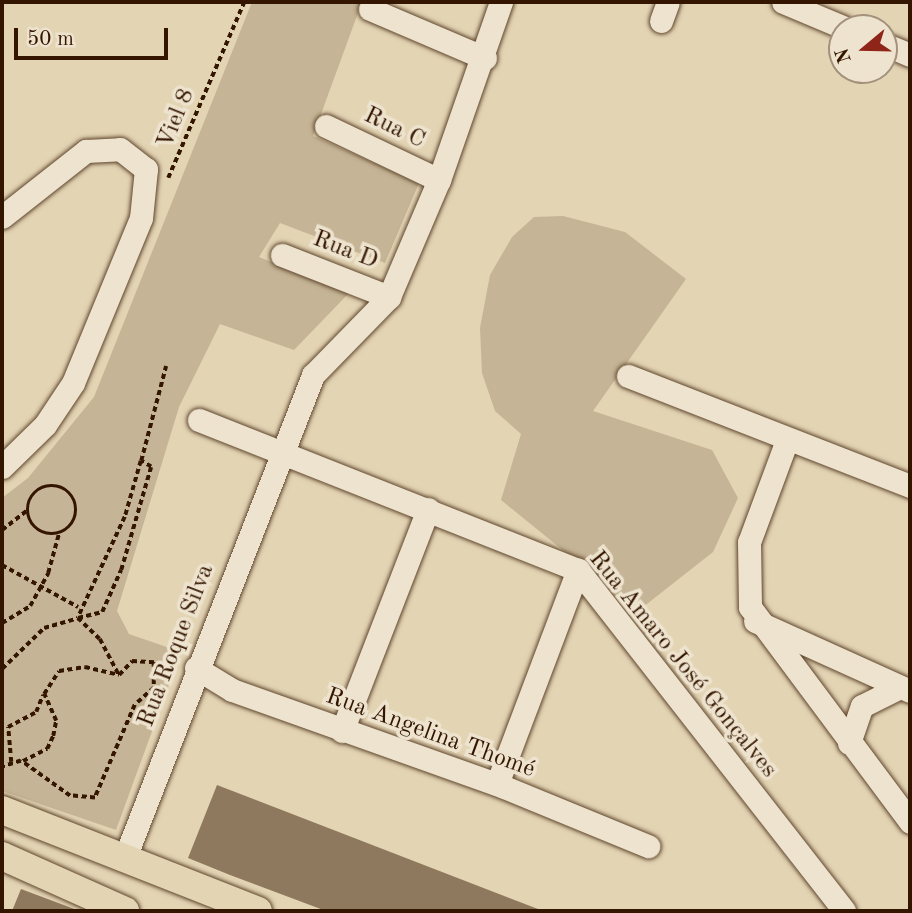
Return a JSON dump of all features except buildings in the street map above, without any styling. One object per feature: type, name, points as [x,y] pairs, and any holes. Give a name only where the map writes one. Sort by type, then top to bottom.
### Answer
[{"type":"main road","points":[[2,810],[258,911]]},
{"type":"main road","points":[[2,856],[128,911]]},
{"type":"street","points":[[389,297],[439,180],[485,58],[501,2]]},
{"type":"street","points":[[783,2],[828,21]]},
{"type":"street","points":[[370,9],[485,58]]},
{"type":"street","name":"Rua C","points":[[326,126],[439,180]]},
{"type":"street","points":[[2,217],[80,154],[103,147],[130,152],[146,169],[146,204],[72,383],[45,425],[2,467]]},
{"type":"street","name":"Rua D","points":[[282,255],[389,297]]},
{"type":"street","name":"Rua Roque Silva","points":[[124,860],[196,668],[321,361],[389,297]]},
{"type":"street","points":[[628,376],[910,486]]},
{"type":"street","name":"Rua Amaro José Gonçalves","points":[[200,419],[578,570],[844,911]]},
{"type":"street","points":[[787,440],[748,542],[745,580],[755,621],[910,822]]},
{"type":"street","points":[[342,731],[428,509]]},
{"type":"street","points":[[497,785],[578,570]]},
{"type":"street","points":[[755,621],[905,689]]},
{"type":"street","name":"Rua Angelina Thomé","points":[[196,668],[232,690],[497,785],[648,846]]},
{"type":"street","points":[[849,743],[862,706],[905,689]]},
{"type":"path","name":"Viel 8","points":[[146,204],[176,168],[244,2]]},
{"type":"path","points":[[119,674],[100,639],[78,618],[78,607],[125,517],[166,366]]},
{"type":"path","points":[[2,669],[44,628],[102,612],[121,570],[151,467],[141,461]]},
{"type":"path","points":[[2,530],[28,510],[32,495],[45,487],[68,493],[75,515],[59,533],[30,606],[2,623]]},
{"type":"path","points":[[28,510],[38,530],[59,533]]},
{"type":"path","points":[[2,565],[78,607]]},
{"type":"path","points":[[21,761],[70,796],[95,798],[135,705],[154,688],[158,674],[154,662],[136,660],[119,674]]},
{"type":"path","points":[[11,762],[8,727],[36,712],[59,671],[85,667],[119,674]]},
{"type":"path","points":[[2,767],[47,749],[56,722],[44,694]]},
{"type":"shaded area","points":[[252,2],[362,2],[313,136],[419,183],[385,263],[280,223],[259,257],[349,293],[294,350],[220,324],[179,407],[117,611],[129,634],[181,652],[116,830],[2,791],[2,498],[28,478],[94,397]]},
{"type":"shaded area","points":[[563,216],[625,232],[686,279],[593,411],[712,450],[738,498],[713,552],[638,611],[501,500],[521,434],[495,411],[482,373],[480,328],[490,275],[512,237],[534,217]]}]
